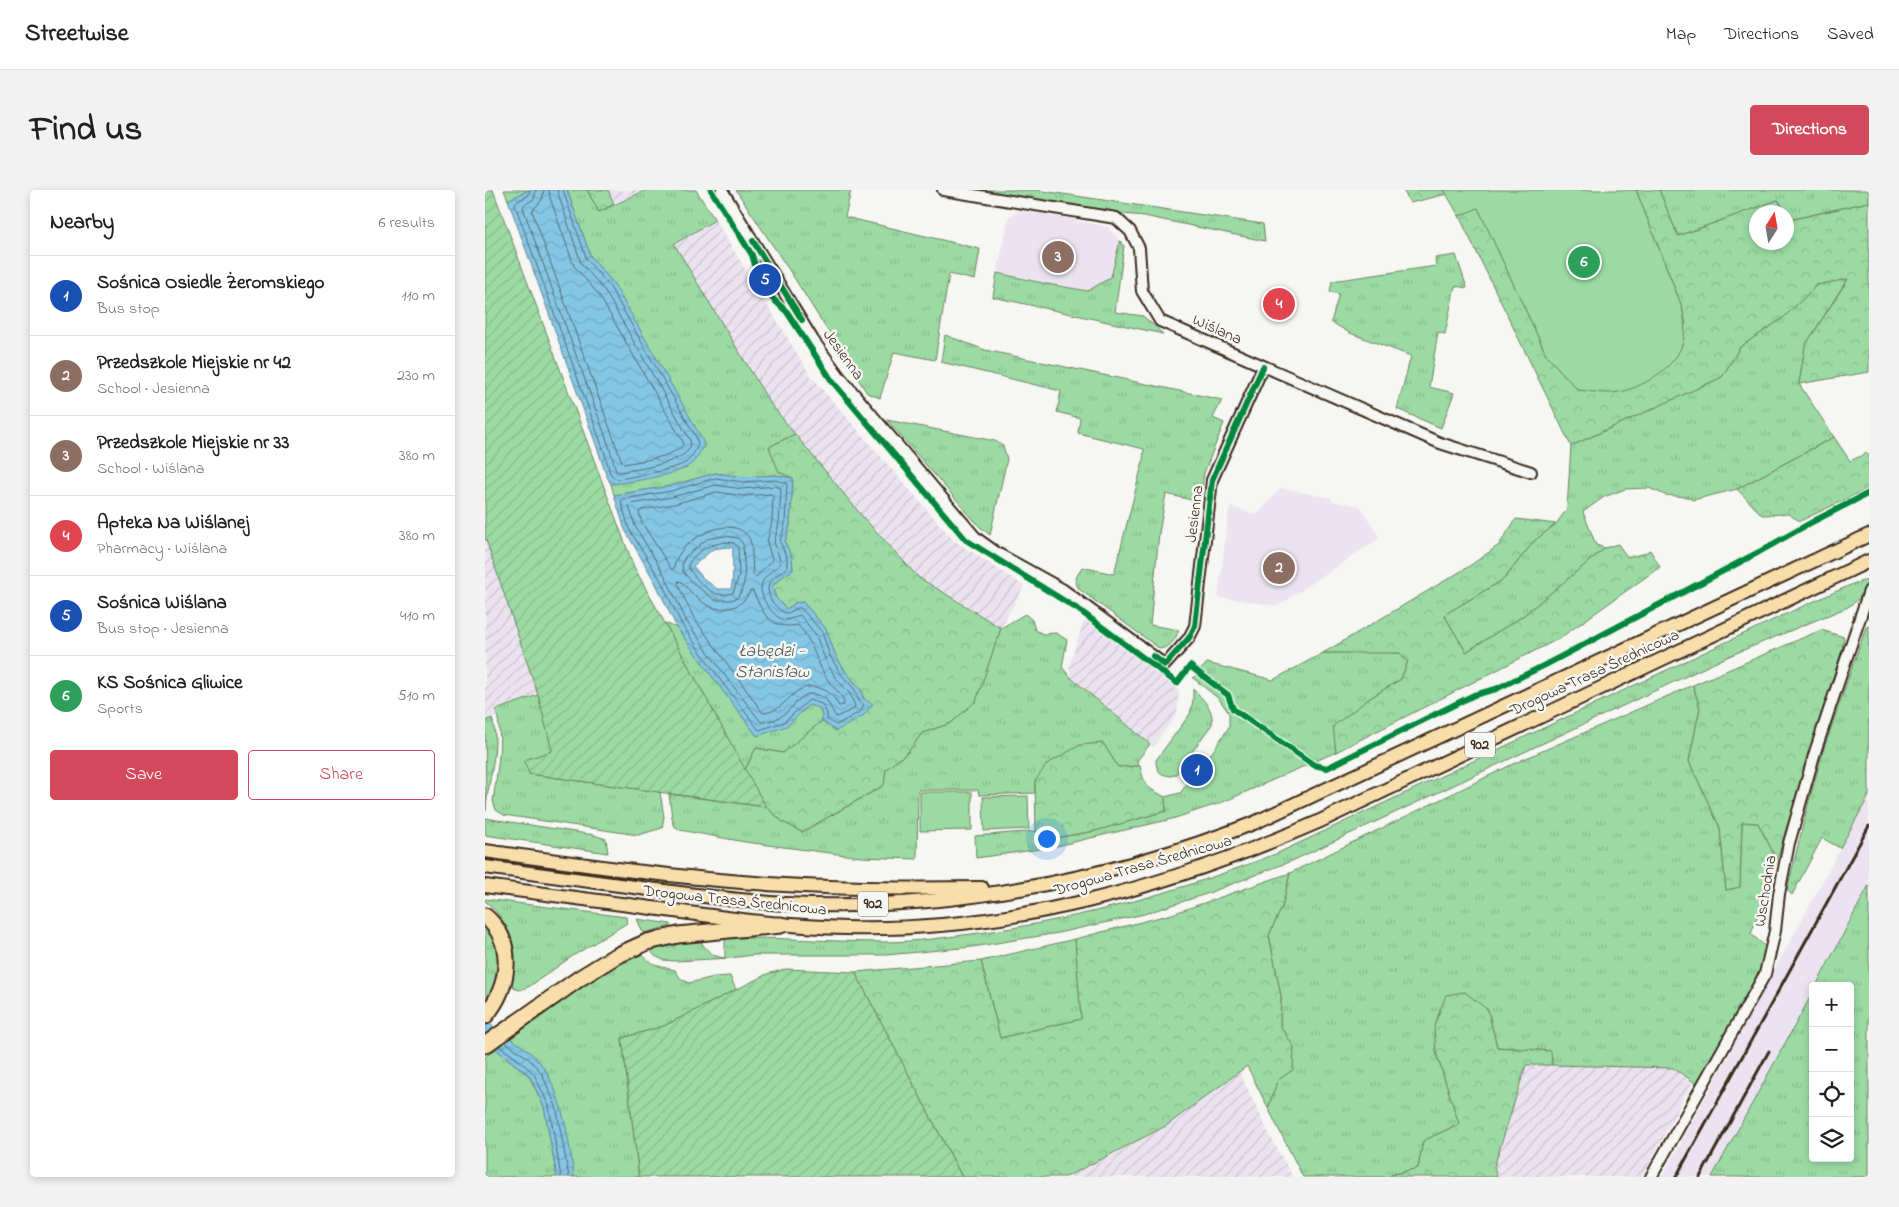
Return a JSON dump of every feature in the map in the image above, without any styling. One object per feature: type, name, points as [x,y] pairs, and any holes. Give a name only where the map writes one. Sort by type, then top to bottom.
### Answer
[{"type":"highway","points":[[485,916],[499,932],[505,951],[507,970],[502,989],[494,1005],[485,1016]]},
{"type":"highway","points":[[485,1045],[580,978],[614,957],[647,942],[679,935],[715,923],[781,925]]},
{"type":"main road","name":"Drogowa Trasa Średnicowa","points":[[485,867],[712,897],[787,904],[901,904],[1034,887],[1074,879],[1159,856],[1254,823],[1869,535]]},
{"type":"main road","name":"Drogowa Trasa Średnicowa","points":[[781,925],[847,928],[915,926],[985,920],[1043,912],[1168,879],[1217,863],[1263,846],[1318,822],[1869,561]]},
{"type":"main road","points":[[485,851],[713,879],[784,885],[901,889],[1034,887]]},
{"type":"main road","name":"Drogowa Trasa Średnicowa","points":[[485,886],[715,923]]},
{"type":"street","name":"Jesienna","points":[[722,190],[813,340],[839,376],[976,538],[1062,589],[1165,665],[1189,638],[1195,626],[1211,486],[1263,367]]},
{"type":"street","name":"Wiślana","points":[[943,190],[1116,218],[1130,231],[1139,248],[1142,291],[1160,321],[1441,443],[1531,472]]},
{"type":"street","name":"Wschodnia","points":[[1651,1177],[1765,974],[1775,931],[1779,894],[1789,843],[1815,752],[1869,591]]},
{"type":"shaded area","points":[[608,190],[646,190],[614,204]]},
{"type":"shaded area","points":[[1021,210],[1072,217],[1075,220],[1108,227],[1120,241],[1111,277],[1088,291],[997,273],[1009,216]]},
{"type":"shaded area","points":[[715,220],[811,376],[953,540],[1024,586],[1001,628],[918,577],[862,516],[770,403],[674,244]]},
{"type":"shaded area","points":[[1281,488],[1331,498],[1331,501],[1360,506],[1380,538],[1278,606],[1218,597],[1229,510],[1232,507],[1257,515]]},
{"type":"shaded area","points":[[485,537],[538,695],[496,710],[498,716],[485,721]]},
{"type":"shaded area","points":[[1086,620],[1175,686],[1179,692],[1177,714],[1153,747],[1071,678],[1069,667],[1083,623]]},
{"type":"shaded area","points":[[1869,796],[1869,885],[1818,982],[1809,982],[1809,1000],[1785,1045],[1712,1177],[1662,1177]]},
{"type":"shaded area","points":[[1526,1064],[1673,1068],[1692,1083],[1642,1177],[1497,1177],[1494,1167]]},
{"type":"shaded area","points":[[1239,1071],[1270,1136],[1293,1177],[1066,1177],[1166,1126]]},
{"type":"green space","points":[[485,190],[493,190],[634,567],[766,807],[529,774],[524,760],[552,751],[538,695],[485,537]]},
{"type":"green space","points":[[504,190],[529,190],[508,200]]},
{"type":"green space","points":[[567,190],[587,190],[599,212],[646,190],[696,190],[715,220],[674,244],[770,403],[795,434],[769,447],[793,478],[776,475],[743,477],[715,473],[670,486],[614,495],[611,484],[655,477],[687,468],[614,284],[591,257]]},
{"type":"green space","points":[[587,190],[608,190],[614,204],[599,212]]},
{"type":"green space","points":[[736,190],[851,190],[845,217],[980,249],[975,280],[949,274],[935,360],[894,352],[880,398],[867,393]]},
{"type":"green space","points":[[968,190],[1036,190],[1263,224],[1265,241],[1144,216],[1113,213]]},
{"type":"green space","points":[[1403,190],[1444,190],[1447,194],[1410,203]]},
{"type":"green space","points":[[1444,190],[1636,190],[1682,307],[1685,331],[1678,354],[1662,371],[1630,389],[1609,393],[1578,390],[1547,356],[1478,208],[1459,216]]},
{"type":"green space","points":[[1636,190],[1659,190],[1678,236],[1749,210],[1749,250],[1794,250],[1794,219],[1869,202],[1869,372],[1799,384],[1805,346],[1848,279],[1817,285],[1783,318],[1740,347],[1722,377],[1571,446],[1459,216],[1478,207],[1547,356],[1578,390],[1686,324],[1682,307]]},
{"type":"green space","points":[[1659,190],[1869,190],[1869,202],[1794,219],[1794,205],[1782,205],[1778,200],[1764,205],[1749,205],[1749,210],[1678,236]]},
{"type":"green space","points":[[1778,200],[1781,205],[1764,205]]},
{"type":"green space","points":[[1120,241],[1124,246],[1115,312],[1143,316],[1163,334],[993,297],[997,273],[1088,291],[1111,277]]},
{"type":"green space","points":[[1456,255],[1467,288],[1455,286],[1445,334],[1438,332],[1429,387],[1454,393],[1441,428],[1397,409],[1411,356],[1350,333],[1331,322],[1339,294],[1330,292],[1332,281],[1436,266],[1435,258]]},
{"type":"green space","points":[[1848,278],[1805,346],[1799,384],[1834,437],[1737,489],[1693,500],[1687,497],[1665,495],[1649,488],[1625,489],[1604,497],[1583,512],[1596,545],[1605,548],[1523,616],[1466,652],[1444,615],[1504,579],[1534,541],[1556,524],[1567,509],[1571,446],[1722,377],[1740,347],[1783,318],[1817,285]]},
{"type":"green space","points":[[945,335],[985,350],[1222,400],[1213,418],[1224,423],[1204,473],[1200,502],[1166,494],[1159,533],[1150,625],[1179,630],[1170,645],[1160,649],[1079,589],[1076,583],[1076,578],[1082,567],[1114,574],[1143,461],[1144,449],[1078,433],[1080,418],[1057,412],[1061,391],[941,362]]},
{"type":"green space","points":[[887,420],[995,441],[1003,446],[1007,459],[990,535],[980,527]]},
{"type":"green space","points":[[795,434],[862,516],[918,577],[1001,628],[976,701],[951,723],[922,733],[908,752],[886,769],[884,785],[802,832],[783,822],[766,807],[745,770],[756,748],[783,753],[822,721],[836,731],[864,699],[860,688],[845,671],[835,654],[826,629],[803,602],[795,603],[787,609],[776,598],[772,587],[779,579],[793,570],[792,557],[785,542],[790,525],[793,478],[779,472],[769,447]]},
{"type":"green space","points":[[1834,437],[1850,461],[1867,453],[1869,455],[1869,488],[1800,521],[1788,514],[1762,515],[1737,489]]},
{"type":"green space","points":[[1516,519],[1556,524],[1534,541],[1504,579],[1444,615],[1466,652],[1523,616],[1605,548],[1618,544],[1627,557],[1643,554],[1650,550],[1660,567],[1560,638],[1336,752],[1333,726],[1370,698],[1401,679],[1408,661],[1400,653],[1323,653],[1468,567],[1499,545]]},
{"type":"green space","points":[[1868,580],[1859,599],[1848,607],[1729,656],[1294,860],[1206,894],[1144,914],[1058,933],[972,947],[886,955],[753,955],[730,958],[676,961],[663,960],[655,956],[649,949],[673,943],[700,940],[710,952],[725,958],[725,938],[884,942],[932,939],[1056,920],[1131,902],[1205,880],[1278,853],[1790,612],[1855,583]]},
{"type":"green space","points":[[1025,614],[1032,620],[1035,630],[1043,634],[1056,633],[1067,640],[1062,667],[1071,678],[1150,744],[1137,761],[1140,766],[1118,767],[1103,743],[1035,781],[1035,793],[979,795],[978,790],[918,790],[917,859],[861,857],[745,842],[680,830],[673,825],[669,794],[766,807],[783,822],[802,832],[883,786],[886,769],[908,752],[922,733],[951,723],[975,701],[1001,628]]},
{"type":"green space","points":[[665,623],[677,628],[757,736],[801,713],[809,705],[819,708],[822,721],[783,753],[756,748],[745,770]]},
{"type":"green space","points":[[1869,626],[1869,796],[1840,848],[1822,838],[1792,895],[1787,890],[1824,748],[1866,627]]},
{"type":"green space","points":[[1821,630],[1844,637],[1842,650],[1777,860],[1758,823],[1742,822],[1740,887],[1726,890],[1720,828],[1689,761],[1700,708],[1693,685]]},
{"type":"green space","points":[[1323,653],[1400,653],[1408,661],[1401,679],[1370,698],[1334,726],[1336,752],[1223,802],[1172,819],[1048,848],[976,858],[975,836],[1036,831],[1044,840],[1095,831],[1166,811],[1165,797],[1180,793],[1229,727],[1229,713],[1219,699],[1193,678],[1207,663],[1273,680]]},
{"type":"green space","points":[[1693,685],[1700,708],[1689,761],[1720,828],[1726,890],[1740,887],[1742,822],[1758,823],[1777,860],[1751,934],[1767,948],[1760,975],[1697,1084],[1673,1068],[1552,1065],[1550,1051],[1497,1047],[1488,1010],[1436,1052],[1459,1124],[1423,1141],[1418,1168],[1391,1175],[1391,1177],[1303,1177],[1268,1108],[1278,1079],[1294,1047],[1280,1026],[1281,996],[1269,935],[1282,907],[1290,873],[1515,763]]},
{"type":"green space","points":[[1193,689],[1210,709],[1212,724],[1176,774],[1171,776],[1164,775],[1159,772],[1156,760],[1190,714]]},
{"type":"green space","points":[[538,695],[553,751],[529,774],[660,792],[664,817],[662,828],[638,835],[504,815],[496,810],[493,801],[500,744],[496,710]]},
{"type":"green space","points":[[492,718],[495,741],[486,811],[485,721]]},
{"type":"green space","points":[[1103,743],[1118,767],[1140,766],[1145,783],[1165,797],[1166,811],[1095,831],[1043,840],[1036,831],[1035,781],[1047,764],[1080,745]]},
{"type":"green space","points":[[920,792],[972,792],[972,830],[920,831]]},
{"type":"green space","points":[[1028,796],[1029,829],[984,831],[983,797]]},
{"type":"green space","points":[[485,818],[594,835],[606,839],[608,853],[485,835]]},
{"type":"green space","points":[[1290,873],[1282,907],[1269,935],[1281,996],[1280,1026],[1294,1047],[1293,1070],[1278,1080],[1268,1108],[1247,1066],[1166,1126],[1066,1177],[962,1177],[855,972],[981,961],[1000,1038],[1081,1019],[1075,939],[1172,914]]},
{"type":"green space","points":[[1869,885],[1869,1177],[1712,1177],[1809,999],[1809,1162],[1854,1162],[1854,982],[1818,982]]},
{"type":"green space","points":[[485,899],[626,917],[627,923],[571,957],[530,986],[520,990],[512,985],[514,961],[511,939],[502,919]]},
{"type":"green space","points":[[637,919],[671,924],[671,926],[643,933]]},
{"type":"green space","points":[[485,922],[498,947],[500,970],[485,1004]]},
{"type":"green space","points":[[1075,939],[1082,1019],[1000,1038],[981,961]]},
{"type":"green space","points":[[641,953],[652,963],[675,970],[680,978],[689,983],[714,977],[730,976],[736,990],[664,1026],[622,1038],[639,1177],[574,1177],[570,1152],[552,1086],[545,1069],[531,1054],[508,1038],[555,1002],[588,980]]},
{"type":"green space","points":[[786,969],[855,972],[962,1177],[639,1177],[622,1038],[664,1026],[767,974]]},
{"type":"green space","points":[[1465,992],[1488,1010],[1497,1047],[1551,1051],[1552,1065],[1526,1065],[1494,1167],[1497,1177],[1391,1177],[1391,1175],[1418,1168],[1423,1141],[1459,1124],[1436,1052],[1434,1026],[1446,995]]},
{"type":"green space","points":[[496,1049],[529,1076],[544,1107],[557,1177],[485,1177],[485,1057]]},
{"type":"water","points":[[529,190],[567,190],[591,257],[614,284],[700,435],[704,444],[700,453],[691,464],[682,469],[651,478],[611,484],[606,475],[508,200]]},
{"type":"water","name":"Łabędzi - Stanisław","points":[[715,473],[743,477],[776,475],[793,478],[790,525],[785,542],[792,557],[793,570],[779,579],[772,587],[776,598],[787,609],[795,603],[803,602],[826,629],[835,654],[845,671],[860,688],[864,699],[873,704],[863,716],[836,731],[822,721],[819,708],[809,705],[787,726],[757,736],[677,628],[655,582],[625,530],[614,495],[670,486]],"holes":[[[733,548],[731,589],[717,589],[703,578],[693,566],[713,549]]]},
{"type":"water","points":[[485,1019],[532,1054],[542,1065],[550,1079],[562,1111],[574,1177],[557,1177],[544,1107],[529,1075],[485,1041]]},
{"type":"railway","points":[[1676,1177],[1869,826]]},
{"type":"railway","points":[[1700,1177],[1769,1051]]},
{"type":"cycle path","points":[[711,190],[752,255],[758,275],[772,298],[787,312],[832,381],[966,540],[1079,610],[1177,683],[1190,666],[1228,695],[1233,709],[1314,765],[1327,768],[1474,695],[1496,689],[1545,665],[1869,493]]},
{"type":"cycle path","points":[[753,241],[802,320]]},
{"type":"cycle path","points":[[1153,656],[1165,665],[1189,638],[1195,626],[1212,480],[1263,367]]},
{"type":"place","name":"Przedszkole Miejskie nr 33","points":[[1058,257]]},
{"type":"place","name":"KS Sośnica Gliwice","points":[[1584,262]]},
{"type":"place","name":"Sośnica Wiślana","points":[[765,280]]},
{"type":"place","name":"Apteka Na Wiślanej","points":[[1279,304]]},
{"type":"place","name":"Przedszkole Miejskie nr 42","points":[[1279,568]]},
{"type":"place","name":"Sośnica Osiedle Żeromskiego","points":[[1197,770]]}]
